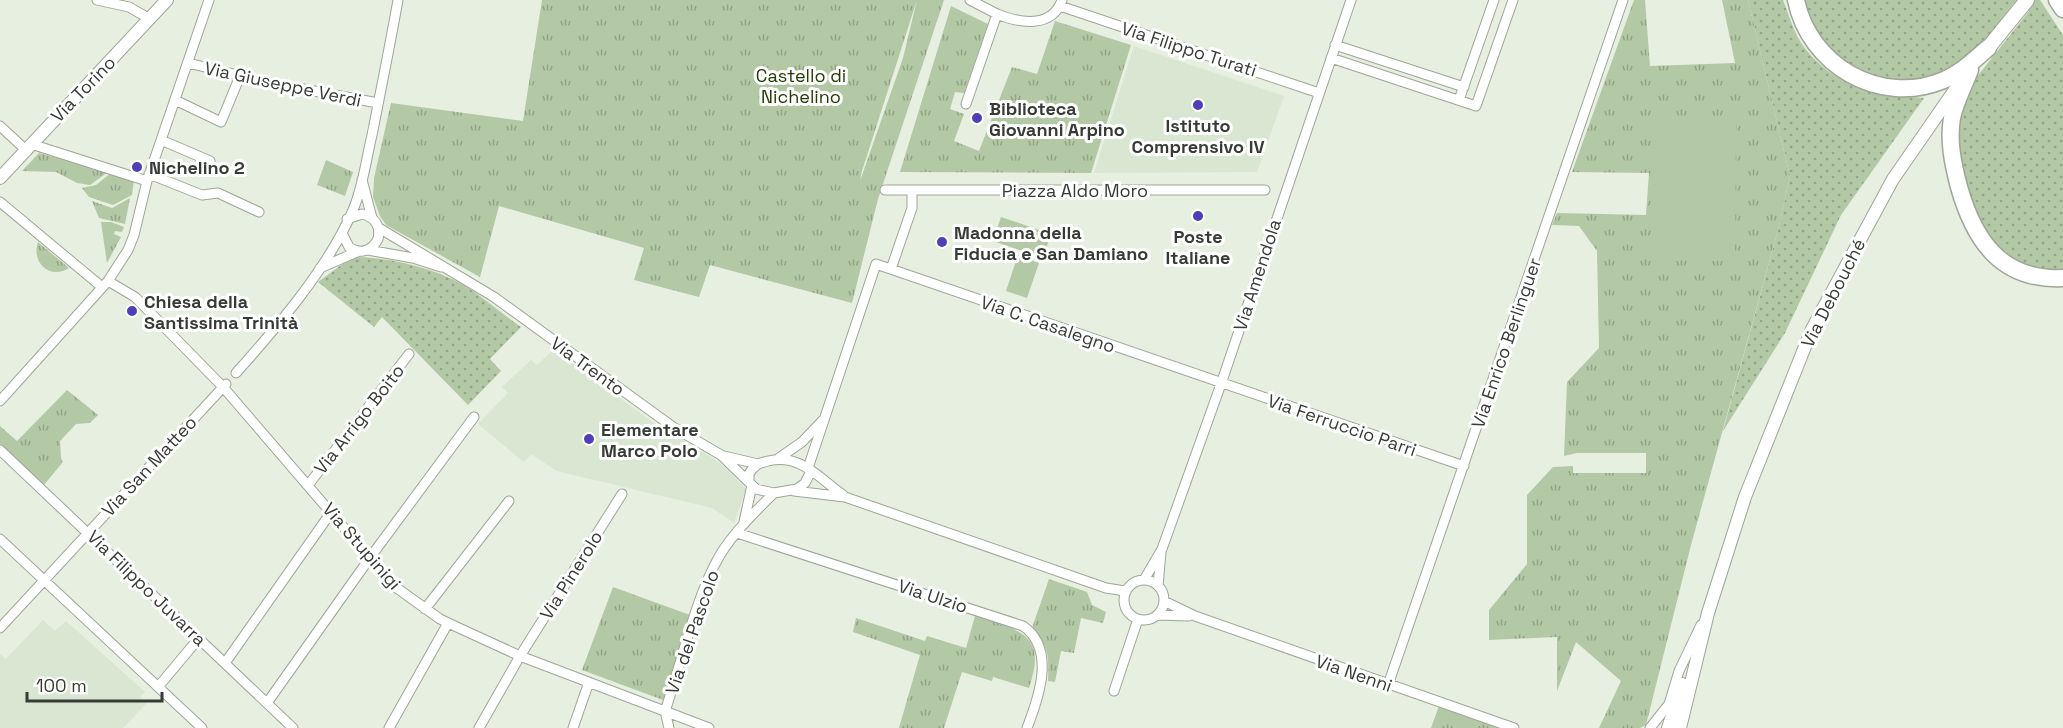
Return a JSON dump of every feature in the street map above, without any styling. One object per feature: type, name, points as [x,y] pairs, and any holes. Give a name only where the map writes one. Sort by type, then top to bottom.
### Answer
[{"type":"highway","points":[[1796,0],[1805,27],[1820,52],[1845,72],[1875,85],[1909,88],[1941,82],[1962,70],[1988,48]]},
{"type":"highway","points":[[2057,0],[2063,9]]},
{"type":"highway","points":[[1970,70],[1952,117],[1950,143],[1967,216],[1983,244],[2004,263],[2030,274],[2063,278]]},
{"type":"main road","name":"Via Torino","points":[[0,177],[167,0]]},
{"type":"main road","name":"Via Debouché","points":[[1668,728],[1745,497],[1812,329],[1893,179],[1970,70],[2024,3]]},
{"type":"main road","name":"Via Debouché","points":[[1680,728],[1706,616]]},
{"type":"street","points":[[97,0],[129,8],[150,19]]},
{"type":"street","points":[[0,401],[105,284],[122,261],[134,235],[148,178],[209,0]]},
{"type":"street","points":[[236,373],[320,268],[342,232],[362,179],[398,0]]},
{"type":"street","points":[[970,0],[997,15],[1019,22],[1038,21],[1054,13],[1061,3]]},
{"type":"street","name":"Via Amendola","points":[[1144,580],[1161,549],[1221,384],[1351,0]]},
{"type":"street","points":[[1459,100],[1494,0]]},
{"type":"street","points":[[1331,58],[1476,106],[1513,0]]},
{"type":"street","name":"Via Enrico Berlinguer","points":[[1388,685],[1623,0]]},
{"type":"street","name":"Via Filippo Turati","points":[[1061,3],[1319,93]]},
{"type":"street","points":[[966,104],[997,15]]},
{"type":"street","points":[[1335,45],[1464,87]]},
{"type":"street","name":"Via Giuseppe Verdi","points":[[188,63],[378,104]]},
{"type":"street","points":[[175,100],[221,122],[240,76]]},
{"type":"street","points":[[0,126],[28,147],[148,178],[202,195],[218,193],[258,212]]},
{"type":"street","points":[[161,140],[210,161]]},
{"type":"street","points":[[320,268],[363,251],[378,239],[379,228],[372,218],[362,179]]},
{"type":"street","name":"Piazza Aldo Moro","points":[[885,190],[1265,190]]},
{"type":"street","points":[[891,270],[912,208],[912,190]]},
{"type":"street","name":"Via Stupinigi","points":[[0,202],[105,284],[135,297],[224,385],[394,586],[425,609],[448,623],[520,656],[709,728]]},
{"type":"street","points":[[347,219],[362,214],[372,218]]},
{"type":"street","name":"Via Trento","points":[[379,228],[457,272],[673,427],[721,455],[750,483]]},
{"type":"street","points":[[342,232],[345,243],[363,251]]},
{"type":"street","name":"Via Trento","points":[[363,251],[413,258],[457,272]]},
{"type":"street","name":"Via C. Casalegno","points":[[824,418],[876,264],[1221,384]]},
{"type":"street","name":"Via Arrigo Boito","points":[[309,484],[409,354]]},
{"type":"street","name":"Via Ferruccio Parri","points":[[1221,384],[1464,466]]},
{"type":"street","name":"Via San Matteo","points":[[0,627],[224,385]]},
{"type":"street","points":[[267,703],[369,559],[474,417]]},
{"type":"street","points":[[758,464],[779,458],[802,442],[824,418]]},
{"type":"street","points":[[788,491],[806,483],[824,418]]},
{"type":"street","name":"Via Filippo Juvarra","points":[[0,450],[293,728]]},
{"type":"street","name":"Via Trento","points":[[721,455],[758,464]]},
{"type":"street","points":[[779,458],[797,461],[845,497]]},
{"type":"street","name":"Via del Pascolo","points":[[743,525],[750,483],[749,474],[758,464]]},
{"type":"street","points":[[750,483],[762,492],[809,491],[845,497],[1124,595]]},
{"type":"street","name":"Via del Pascolo","points":[[665,711],[708,581],[721,555],[736,533],[774,493]]},
{"type":"street","name":"Via Pinerolo","points":[[479,728],[520,656],[622,494]]},
{"type":"street","points":[[425,609],[509,501]]},
{"type":"street","points":[[225,663],[332,511]]},
{"type":"street","name":"Via Ulzio","points":[[736,533],[1023,626],[1037,641],[1042,654],[1039,689],[1027,728]]},
{"type":"street","points":[[0,539],[202,728]]},
{"type":"street","name":"Via Amendola","points":[[1158,586],[1161,549]]},
{"type":"street","points":[[1144,580],[1158,586],[1164,600],[1157,615],[1150,619],[1138,619],[1129,613],[1124,595],[1136,581],[1144,580]]},
{"type":"street","name":"Via Nenni","points":[[1164,600],[1195,616],[1515,728]]},
{"type":"street","name":"Via Nenni","points":[[1157,615],[1195,616]]},
{"type":"street","points":[[1650,728],[1669,704],[1679,671],[1706,616]]},
{"type":"street","points":[[1114,691],[1138,619]]},
{"type":"street","points":[[389,728],[448,623]]},
{"type":"street","points":[[158,687],[199,638]]},
{"type":"street","points":[[573,728],[590,682]]},
{"type":"street","points":[[665,711],[669,728]]},
{"type":"shaded area","name":"Istituto Comprensivo IV","points":[[1134,46],[1284,96],[1257,172],[1094,173]]},
{"type":"shaded area","name":"Elementare Marco Polo","points":[[553,350],[654,423],[713,458],[729,471],[746,489],[734,523],[712,508],[557,471],[531,454],[524,462],[478,424],[508,393],[502,387],[531,360],[537,365]]},
{"type":"shaded area","points":[[43,620],[55,631],[66,621],[145,692],[140,697],[146,704],[123,728],[0,728],[0,654],[6,659]]},
{"type":"green space","name":"Castello di Nichelino","points":[[542,0],[917,0],[944,0],[878,199],[852,303],[710,265],[699,297],[634,280],[644,248],[499,206],[480,277],[386,225],[373,197],[374,178],[391,103],[523,121]],"holes":[[[917,0],[903,58],[860,181]]]},
{"type":"green space","points":[[1634,0],[1645,0],[1650,66],[1735,63],[1722,0],[1748,0],[1790,176],[1778,230],[1691,545],[1646,725],[1640,728],[1599,728],[1621,681],[1576,642],[1557,691],[1557,637],[1489,640],[1489,610],[1527,564],[1527,495],[1553,467],[1573,466],[1573,473],[1646,473],[1646,453],[1577,453],[1564,456],[1567,382],[1599,348],[1597,251],[1579,226],[1552,225],[1557,213],[1646,215],[1649,173],[1572,172]]},
{"type":"green space","points":[[1748,0],[1783,0],[1800,42],[1816,61],[1843,80],[1873,91],[1924,98],[1841,215],[1785,333],[1723,431],[1778,230],[1790,176]]},
{"type":"green space","points":[[1803,0],[2040,0],[2063,35],[2063,273],[2037,271],[2004,254],[1976,219],[1958,155],[1956,125],[1972,83],[2029,11],[2016,1],[1975,52],[1958,66],[1934,77],[1909,82],[1886,81],[1864,74],[1827,45],[1813,24]]},
{"type":"green space","points":[[951,6],[988,24],[964,93],[955,92],[950,109],[964,114],[954,141],[979,151],[1012,67],[1037,74],[1055,21],[1131,45],[1091,173],[900,172]]},
{"type":"green space","points":[[1656,123],[1736,124],[1735,261],[1655,260]]},
{"type":"green space","points":[[39,153],[108,172],[90,185],[77,183],[56,172],[22,171]]},
{"type":"green space","points":[[326,160],[353,172],[345,196],[317,185]]},
{"type":"green space","points":[[111,173],[134,179],[132,195],[113,205],[89,197],[82,188],[96,185]]},
{"type":"green space","points":[[130,198],[125,224],[99,218],[92,201],[112,208]]},
{"type":"green space","points":[[1001,217],[1051,234],[1043,258],[993,241]]},
{"type":"green space","points":[[101,222],[111,222],[124,227],[122,232],[115,231],[114,234],[121,237],[107,263]]},
{"type":"green space","points":[[38,242],[69,268],[55,272],[44,267],[37,257]]},
{"type":"green space","points":[[1018,255],[1039,263],[1027,298],[1006,291]]},
{"type":"green space","points":[[352,257],[377,258],[403,263],[440,274],[470,289],[521,327],[490,359],[501,371],[468,405],[382,317],[374,327],[318,282]]},
{"type":"green space","points":[[67,390],[98,415],[90,423],[76,424],[60,441],[63,462],[43,486],[0,445],[0,426],[17,441]]},
{"type":"green space","points":[[1049,579],[1087,592],[1092,605],[1106,612],[1103,623],[1081,618],[1074,653],[1061,651],[1055,682],[1048,681],[1047,652],[1032,628]]},
{"type":"green space","points":[[613,587],[690,615],[663,700],[582,670]]},
{"type":"green space","points":[[975,616],[1016,631],[1026,637],[1032,645],[1035,655],[1029,688],[993,677],[992,681],[962,672],[944,728],[899,728],[920,655],[853,632],[856,618],[925,641],[927,636],[966,648]]},
{"type":"green space","points":[[1439,706],[1500,728],[1431,728]]},
{"type":"place","name":"Istituto Comprensivo IV","points":[[1198,105]]},
{"type":"place","name":"Biblioteca Giovanni Arpino","points":[[977,118]]},
{"type":"place","name":"Nichelino 2","points":[[137,167]]},
{"type":"place","name":"Poste Italiane","points":[[1198,216]]},
{"type":"place","name":"Madonna della Fiducia e San Damiano","points":[[942,242]]},
{"type":"place","name":"Chiesa della Santissima Trinità","points":[[132,311]]},
{"type":"place","name":"Elementare Marco Polo","points":[[589,439]]}]
